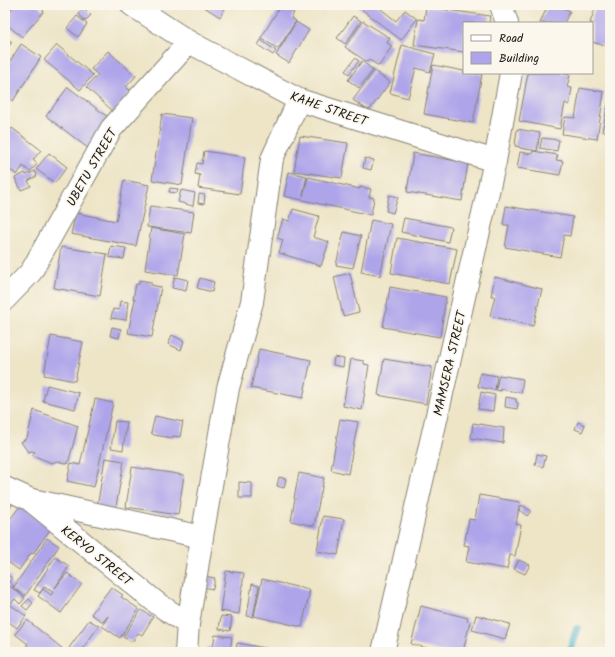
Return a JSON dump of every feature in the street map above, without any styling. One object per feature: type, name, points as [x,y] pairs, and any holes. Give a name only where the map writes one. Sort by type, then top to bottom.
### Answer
[{"type":"street","name":"KAHE STREET","points":[[132,5],[188,42],[299,100],[495,161]]},
{"type":"street","points":[[501,5],[507,22]]},
{"type":"street","name":"UBETU STREET","points":[[5,299],[31,272],[111,129],[188,42]]},
{"type":"street","name":"MAMSERA STREET","points":[[383,652],[495,161],[511,74]]},
{"type":"street","points":[[186,652],[188,624],[228,388],[252,302],[272,159],[299,100]]},
{"type":"street","points":[[5,478],[29,500],[202,537]]},
{"type":"street","name":"KERYO STREET","points":[[5,488],[29,500],[158,604],[188,624]]},
{"type":"building","points":[[9,5],[37,5],[44,11],[22,37],[5,23],[5,16],[12,8]]},
{"type":"building","points":[[201,5],[227,5],[220,17]]},
{"type":"building","points":[[281,5],[294,13],[291,18],[296,21],[278,49],[261,38]]},
{"type":"building","points":[[356,5],[376,5],[396,21],[405,10],[417,19],[401,40]]},
{"type":"building","points":[[548,5],[558,5],[570,11],[564,22],[540,22]]},
{"type":"building","points":[[593,5],[610,5],[610,47],[593,42],[593,22],[590,22],[596,6]]},
{"type":"building","points":[[426,7],[490,16],[489,22],[463,22],[463,52],[414,45],[418,19],[424,20]]},
{"type":"building","points":[[84,8],[91,15],[85,21],[78,13]]},
{"type":"building","points":[[77,16],[87,24],[78,37],[67,28]]},
{"type":"building","points":[[353,16],[361,21],[345,44],[337,38]]},
{"type":"building","points":[[363,21],[390,38],[387,43],[392,46],[379,66],[369,60],[367,62],[345,47]]},
{"type":"building","points":[[296,22],[309,30],[289,63],[276,55]]},
{"type":"building","points":[[5,37],[12,42],[5,51]]},
{"type":"building","points":[[261,40],[276,51],[273,55],[258,45]]},
{"type":"building","points":[[21,44],[41,57],[13,101],[5,96],[5,69]]},
{"type":"building","points":[[57,45],[93,75],[80,90],[44,60]]},
{"type":"building","points":[[402,45],[435,54],[430,72],[416,68],[408,98],[390,93]]},
{"type":"building","points":[[108,51],[136,76],[126,87],[131,91],[114,112],[86,87],[98,75],[91,69]]},
{"type":"building","points":[[355,58],[359,61],[349,74],[345,71]]},
{"type":"building","points":[[362,61],[373,70],[359,88],[348,80]]},
{"type":"building","points":[[433,65],[463,71],[463,74],[482,74],[473,123],[424,114]]},
{"type":"building","points":[[374,71],[390,82],[369,111],[353,100]]},
{"type":"building","points":[[528,74],[570,75],[567,87],[572,88],[569,105],[565,103],[560,129],[519,121]]},
{"type":"building","points":[[68,87],[112,120],[89,149],[46,116]]},
{"type":"building","points":[[580,88],[604,92],[597,139],[562,134],[565,117],[575,118]]},
{"type":"building","points":[[609,100],[610,101],[610,132],[602,131]]},
{"type":"building","points":[[162,114],[192,118],[182,185],[152,180]]},
{"type":"building","points":[[12,128],[41,150],[33,160],[37,164],[30,172],[23,166],[17,175],[5,166],[5,137]]},
{"type":"building","points":[[517,129],[540,133],[537,151],[515,146]]},
{"type":"building","points":[[300,136],[348,143],[342,178],[294,171]]},
{"type":"building","points":[[542,138],[559,140],[557,151],[540,148]]},
{"type":"building","points":[[204,151],[245,157],[240,194],[198,188],[200,175],[195,174],[197,163],[202,164]]},
{"type":"building","points":[[533,151],[558,155],[556,160],[563,161],[560,175],[517,168],[520,152],[532,154]]},
{"type":"building","points":[[49,153],[67,167],[55,183],[36,169]]},
{"type":"building","points":[[413,153],[468,163],[462,201],[407,192]]},
{"type":"building","points":[[365,158],[374,160],[371,170],[363,168]]},
{"type":"building","points":[[35,171],[37,176],[28,181],[31,186],[21,190],[15,178],[25,173],[26,175]]},
{"type":"building","points":[[289,172],[307,176],[303,196],[308,177],[360,189],[360,187],[371,189],[369,197],[374,198],[371,215],[284,196]]},
{"type":"building","points":[[124,180],[149,185],[136,246],[71,234],[76,213],[116,221]]},
{"type":"building","points":[[170,188],[178,189],[177,193],[169,192]]},
{"type":"building","points":[[181,190],[195,193],[193,206],[178,202]]},
{"type":"building","points":[[199,194],[205,195],[204,204],[198,203]]},
{"type":"building","points":[[389,195],[398,197],[393,213],[386,211]]},
{"type":"building","points":[[150,206],[194,212],[191,233],[147,227]]},
{"type":"building","points":[[506,206],[573,217],[570,236],[564,235],[560,257],[505,247],[509,225],[503,225]]},
{"type":"building","points":[[293,209],[319,216],[313,237],[329,242],[321,266],[279,253],[283,240],[277,238],[283,219],[289,221]]},
{"type":"building","points":[[404,218],[451,227],[448,242],[401,232]]},
{"type":"building","points":[[371,220],[391,224],[380,276],[361,272]]},
{"type":"building","points":[[151,228],[185,234],[178,275],[145,270]]},
{"type":"building","points":[[344,232],[361,236],[353,268],[336,265]]},
{"type":"building","points":[[397,238],[457,249],[450,284],[391,273]]},
{"type":"building","points":[[111,246],[126,248],[124,259],[109,257]]},
{"type":"building","points":[[61,247],[107,254],[100,296],[54,288]]},
{"type":"building","points":[[350,273],[359,312],[343,316],[334,277]]},
{"type":"building","points":[[175,277],[188,280],[186,291],[172,288]]},
{"type":"building","points":[[495,277],[542,289],[533,326],[490,316],[495,296],[491,296]]},
{"type":"building","points":[[200,278],[214,282],[212,292],[197,288]]},
{"type":"building","points":[[139,280],[151,282],[151,285],[161,287],[152,337],[128,333],[135,299],[133,299],[136,284],[139,284]]},
{"type":"building","points":[[390,287],[446,297],[440,337],[383,327]]},
{"type":"building","points":[[120,301],[128,302],[126,320],[111,318],[113,309],[119,310]]},
{"type":"building","points":[[112,327],[121,329],[119,338],[110,336]]},
{"type":"building","points":[[172,335],[184,341],[181,350],[168,344]]},
{"type":"building","points":[[51,336],[83,342],[75,381],[44,375]]},
{"type":"building","points":[[259,349],[311,360],[303,398],[251,388]]},
{"type":"building","points":[[334,357],[344,359],[343,367],[333,365]]},
{"type":"building","points":[[351,359],[364,361],[364,364],[369,365],[362,410],[343,406]]},
{"type":"building","points":[[384,359],[432,367],[426,404],[378,395]]},
{"type":"building","points":[[480,373],[497,376],[495,390],[478,387]]},
{"type":"building","points":[[499,375],[523,379],[521,393],[501,389],[501,391],[496,390]]},
{"type":"building","points":[[47,385],[79,393],[75,409],[43,401]]},
{"type":"building","points":[[481,392],[495,395],[493,411],[478,409]]},
{"type":"building","points":[[506,397],[516,399],[516,402],[518,403],[517,409],[505,407]]},
{"type":"building","points":[[95,399],[113,403],[94,487],[67,481],[71,463],[80,465]]},
{"type":"building","points":[[34,410],[78,426],[68,464],[57,461],[52,463],[32,455],[35,452],[28,452],[21,442],[27,438]]},
{"type":"building","points":[[155,416],[183,422],[180,437],[173,436],[172,438],[154,435],[151,433]]},
{"type":"building","points":[[340,419],[358,422],[348,474],[331,470]]},
{"type":"building","points":[[115,421],[127,422],[123,450],[111,448]]},
{"type":"building","points":[[578,422],[585,425],[582,432],[575,429]]},
{"type":"building","points":[[473,423],[504,428],[503,443],[471,438]]},
{"type":"building","points":[[537,454],[546,456],[543,467],[535,465]]},
{"type":"building","points":[[105,458],[124,461],[115,512],[97,508]]},
{"type":"building","points":[[132,467],[184,475],[178,515],[126,507]]},
{"type":"building","points":[[299,473],[324,478],[314,526],[291,521]]},
{"type":"building","points":[[279,477],[286,479],[284,488],[277,486]]},
{"type":"building","points":[[239,482],[252,483],[252,498],[239,498]]},
{"type":"building","points":[[5,491],[16,500],[5,514]]},
{"type":"building","points":[[479,495],[520,502],[516,524],[521,525],[515,556],[510,555],[507,569],[466,562],[469,546],[464,545],[469,519],[475,520]]},
{"type":"building","points":[[522,505],[531,511],[527,516],[519,510]]},
{"type":"building","points":[[20,506],[51,528],[33,554],[31,553],[19,570],[5,560],[5,526]]},
{"type":"building","points":[[323,516],[344,519],[338,555],[317,551]]},
{"type":"building","points":[[47,538],[59,546],[25,596],[13,588]]},
{"type":"building","points":[[55,557],[69,566],[55,588],[67,573],[82,584],[61,613],[38,596],[43,589],[51,595],[53,592],[44,587],[40,593],[34,590]]},
{"type":"building","points":[[519,560],[530,565],[525,574],[514,569]]},
{"type":"building","points":[[226,571],[244,573],[239,614],[220,611]]},
{"type":"building","points":[[5,573],[12,578],[9,582],[14,586],[12,588],[25,598],[20,604],[15,599],[9,606],[5,603]]},
{"type":"building","points":[[204,576],[215,578],[213,589],[202,587]]},
{"type":"building","points":[[262,579],[310,590],[302,627],[254,616]]},
{"type":"building","points":[[252,584],[259,586],[253,617],[247,616]]},
{"type":"building","points":[[111,587],[123,595],[121,597],[139,609],[120,638],[102,626],[108,616],[103,622],[91,614]]},
{"type":"building","points":[[29,599],[33,603],[27,610],[22,606]]},
{"type":"building","points":[[11,605],[26,616],[17,628],[5,619],[5,613]]},
{"type":"building","points":[[421,606],[468,618],[467,621],[470,622],[463,652],[443,652],[411,644]]},
{"type":"building","points":[[141,610],[153,617],[142,635],[139,633],[132,642],[123,637]]},
{"type":"building","points":[[476,615],[510,624],[505,639],[472,630]]},
{"type":"building","points":[[221,616],[232,617],[230,631],[219,629]]},
{"type":"building","points":[[27,620],[63,649],[60,652],[33,652],[26,647],[28,644],[15,634]]},
{"type":"building","points":[[89,620],[99,626],[80,652],[75,652],[69,648]]},
{"type":"building","points":[[215,635],[232,637],[230,652],[206,652],[207,647],[213,647]]},
{"type":"building","points":[[237,643],[283,651],[283,652],[236,652]]},
{"type":"waterway","points":[[570,652],[577,629]]}]
